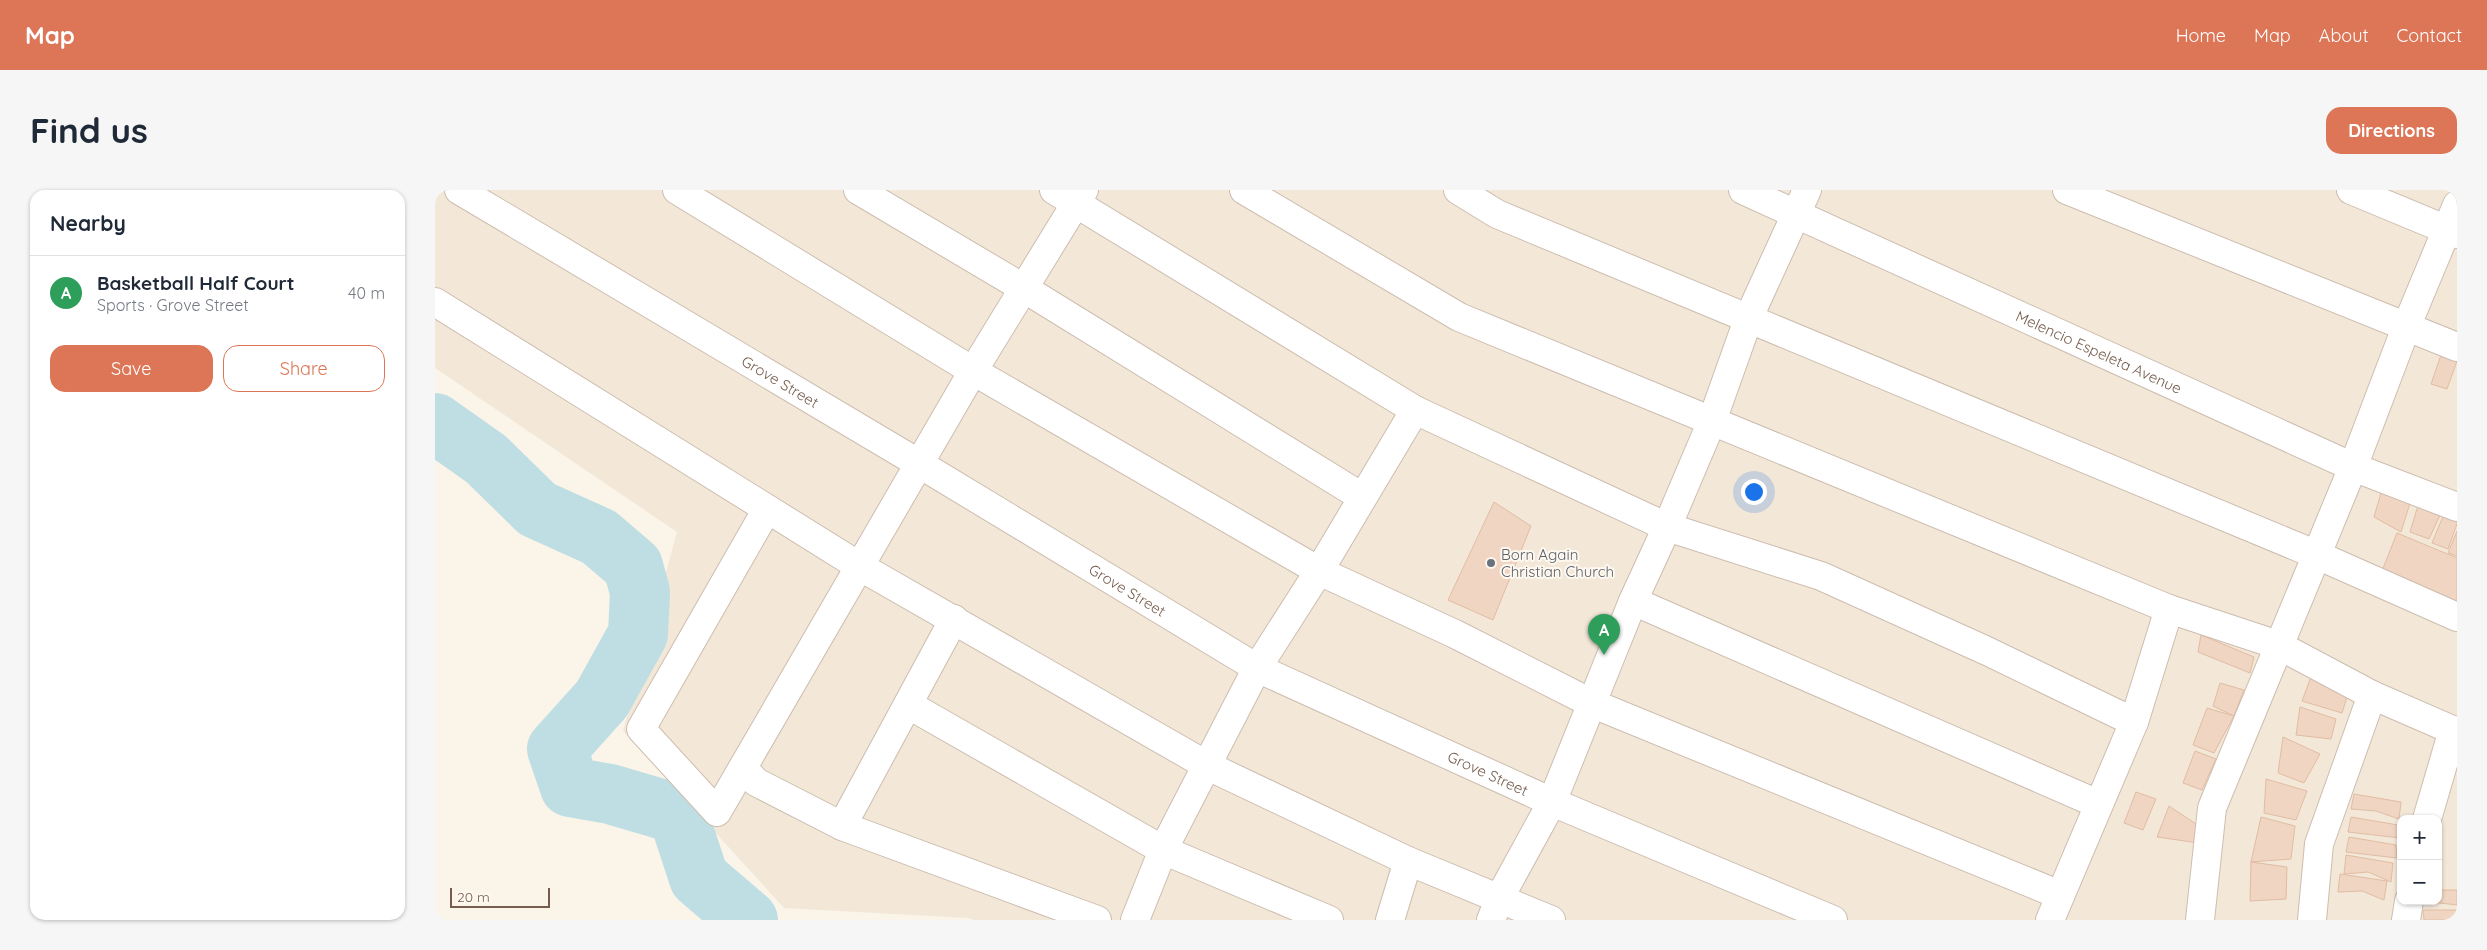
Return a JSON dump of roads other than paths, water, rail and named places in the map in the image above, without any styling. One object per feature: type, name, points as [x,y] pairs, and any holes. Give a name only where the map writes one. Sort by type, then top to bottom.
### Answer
[{"type":"street","name":"Grove Street","points":[[459,190],[918,463],[1257,668],[1553,802],[1833,920]]},
{"type":"street","points":[[677,190],[973,371],[1319,570],[1455,634],[1591,703],[2060,895]]},
{"type":"street","points":[[858,190],[1025,289],[1362,497]]},
{"type":"street","points":[[1053,190],[1080,196],[1415,410],[1667,527],[1821,576],[1987,651],[2134,722]]},
{"type":"street","points":[[1245,190],[1459,317],[2169,609],[2278,645],[2372,695],[2455,731],[2428,815]]},
{"type":"street","points":[[1458,190],[1497,214],[1749,317],[2317,555],[2457,617]]},
{"type":"street","name":"Melencio Espeleta Avenue","points":[[1743,190],[2353,467],[2457,507]]},
{"type":"street","points":[[1496,909],[1553,802],[1633,601],[1712,421],[1749,317],[1807,190]]},
{"type":"street","points":[[2067,190],[2407,325],[2457,347]]},
{"type":"street","points":[[2351,190],[2451,232]]},
{"type":"street","points":[[767,509],[641,729],[717,812],[744,769],[918,463],[1080,196]]},
{"type":"street","points":[[2199,920],[2211,808],[2353,467],[2407,325],[2451,232],[2457,205]]},
{"type":"street","points":[[435,302],[859,566],[1208,766],[1409,861],[1496,909],[1551,920]]},
{"type":"street","points":[[1135,920],[1163,850],[1257,668],[1319,570],[1415,410]]},
{"type":"street","points":[[1633,601],[2098,804]]},
{"type":"street","points":[[2050,920],[2134,722],[2169,609]]},
{"type":"street","points":[[842,826],[909,705],[953,620]]},
{"type":"street","points":[[2312,920],[2319,844],[2372,695]]},
{"type":"street","points":[[909,705],[1163,850],[1329,920]]},
{"type":"street","points":[[744,769],[756,782],[842,826],[1097,920]]},
{"type":"street","points":[[1390,920],[1409,861]]},
{"type":"street","points":[[2406,920],[2408,905]]},
{"type":"waterway","points":[[435,423],[486,459],[537,509],[599,537],[633,566],[640,592],[638,634],[602,699],[557,749],[570,787],[610,794],[678,814],[699,878],[748,920]]},
{"type":"place","name":"Born Again Christian Church","points":[[1491,563]]},
{"type":"place","name":"Basketball Half Court","points":[[1604,655]]}]
